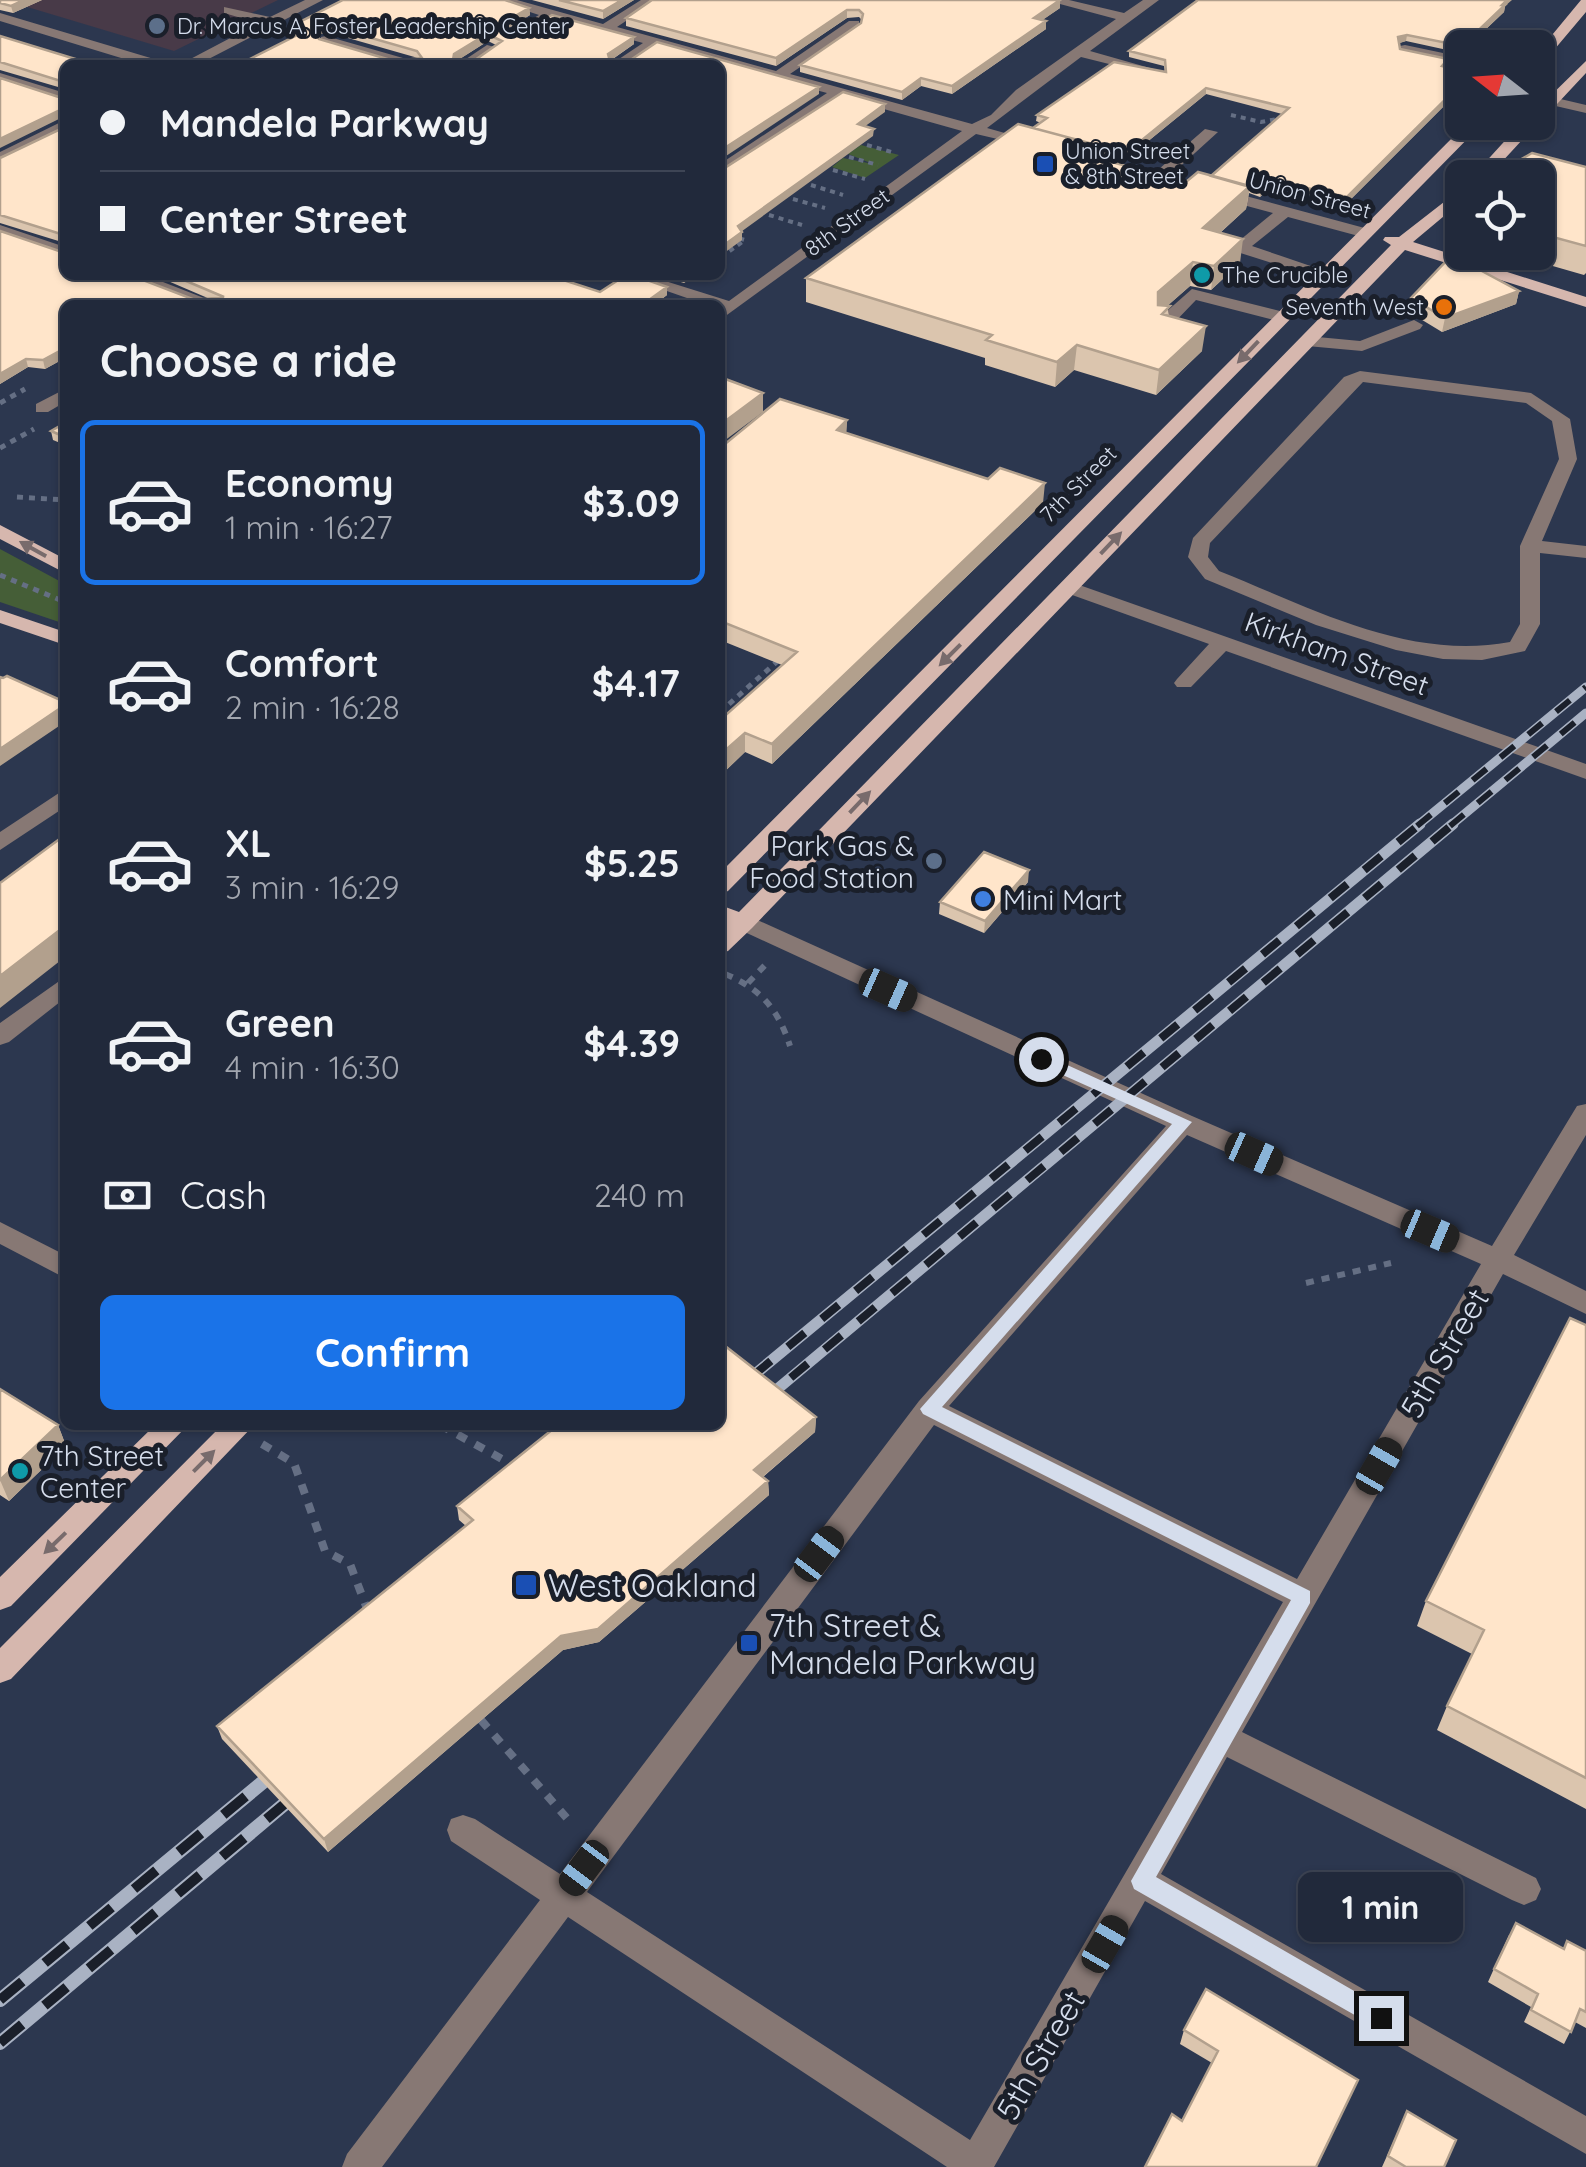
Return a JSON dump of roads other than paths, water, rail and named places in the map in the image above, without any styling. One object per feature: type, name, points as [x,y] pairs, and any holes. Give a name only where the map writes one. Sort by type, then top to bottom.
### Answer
[{"type":"main road","points":[[1555,40],[1586,3]]},
{"type":"main road","points":[[1555,98],[1586,64]]},
{"type":"main road","name":"7th Street","points":[[725,881],[1459,140]]},
{"type":"main road","points":[[1495,160],[1514,140]]},
{"type":"main road","points":[[725,940],[1402,243],[1445,207]]},
{"type":"main road","name":"Union Street","points":[[1366,233],[1586,302]]},
{"type":"main road","name":"Union Street","points":[[1513,278],[1586,314]]},
{"type":"main road","points":[[0,531],[60,565]]},
{"type":"main road","points":[[0,616],[60,637]]},
{"type":"main road","points":[[725,894],[744,922]]},
{"type":"main road","points":[[725,915],[744,922]]},
{"type":"main road","points":[[0,1597],[169,1430]]},
{"type":"main road","points":[[0,1669],[235,1430]]},
{"type":"street","points":[[199,60],[316,0]]},
{"type":"street","points":[[501,0],[721,60]]},
{"type":"street","points":[[606,28],[650,0]]},
{"type":"street","points":[[1052,0],[1126,18]]},
{"type":"street","name":"8th Street","points":[[726,311],[974,129],[996,118],[1021,94],[1152,0]]},
{"type":"street","points":[[229,10],[296,32]]},
{"type":"street","points":[[511,37],[551,13]]},
{"type":"street","points":[[0,17],[142,60]]},
{"type":"street","points":[[778,76],[854,24]]},
{"type":"street","points":[[326,40],[395,60]]},
{"type":"street","points":[[625,60],[654,42]]},
{"type":"street","points":[[472,60],[492,48]]},
{"type":"street","points":[[1406,50],[1445,58]]},
{"type":"street","points":[[1079,52],[1158,72]]},
{"type":"street","points":[[725,61],[1046,148]]},
{"type":"street","points":[[731,78],[747,67]]},
{"type":"street","points":[[0,78],[60,96]]},
{"type":"street","points":[[725,167],[839,92]]},
{"type":"street","points":[[1555,102],[1586,109]]},
{"type":"street","points":[[0,158],[60,128]]},
{"type":"street","points":[[1157,178],[1210,132]]},
{"type":"street","points":[[1138,174],[1176,183]]},
{"type":"street","points":[[1555,178],[1586,186]]},
{"type":"street","name":"Union Street","points":[[1196,188],[1366,233]]},
{"type":"street","points":[[1286,211],[1240,248],[1326,274]]},
{"type":"street","points":[[0,230],[60,250]]},
{"type":"street","points":[[142,280],[200,300]]},
{"type":"street","points":[[642,280],[696,300]]},
{"type":"street","points":[[1164,324],[1192,294],[1282,317]]},
{"type":"street","points":[[1307,341],[1362,346],[1414,325]]},
{"type":"street","points":[[1360,376],[1530,398],[1561,419],[1568,459],[1530,546],[1530,624],[1518,647],[1490,656],[1400,646],[1212,575],[1198,557],[1200,542],[1350,381],[1360,376]]},
{"type":"street","points":[[42,408],[60,397]]},
{"type":"street","points":[[1530,546],[1586,552]]},
{"type":"street","name":"Kirkham Street","points":[[1068,587],[1586,772]]},
{"type":"street","points":[[1184,683],[1223,642]]},
{"type":"street","points":[[0,844],[60,800]]},
{"type":"street","points":[[744,922],[1183,1122],[1499,1260],[1586,1303]]},
{"type":"street","points":[[0,1036],[60,989]]},
{"type":"street","name":"5th Street","points":[[975,2166],[1586,1113]]},
{"type":"street","points":[[360,2167],[929,1409],[1183,1122]]},
{"type":"street","points":[[0,1232],[60,1265]]},
{"type":"street","points":[[929,1409],[1303,1597]]},
{"type":"street","points":[[1223,1739],[1524,1889]]},
{"type":"street","points":[[463,1830],[975,2166]]},
{"type":"street","points":[[1142,1881],[1586,2136]]},
{"type":"railway","points":[[1417,826],[1586,687]]},
{"type":"railway","points":[[1450,826],[1586,713]]},
{"type":"railway","points":[[725,1399],[1420,824]]},
{"type":"railway","points":[[757,1406],[1453,824]]},
{"type":"railway","points":[[0,2000],[286,1763]]},
{"type":"railway","points":[[0,2043],[306,1786]]},
{"type":"place","name":"Dr. Marcus A. Foster Leadership Center","points":[[157,26]]},
{"type":"place","name":"Union Street & 8th Street","points":[[1045,164]]},
{"type":"place","name":"The Crucible","points":[[1202,275]]},
{"type":"place","name":"Seventh West","points":[[1444,307]]},
{"type":"place","name":"Park Gas & Food Station","points":[[934,861]]},
{"type":"place","name":"Mini Mart","points":[[983,899]]},
{"type":"place","name":"7th Street Center","points":[[20,1471]]},
{"type":"place","name":"West Oakland","points":[[526,1585]]},
{"type":"place","name":"7th Street & Mandela Parkway","points":[[749,1643]]}]
